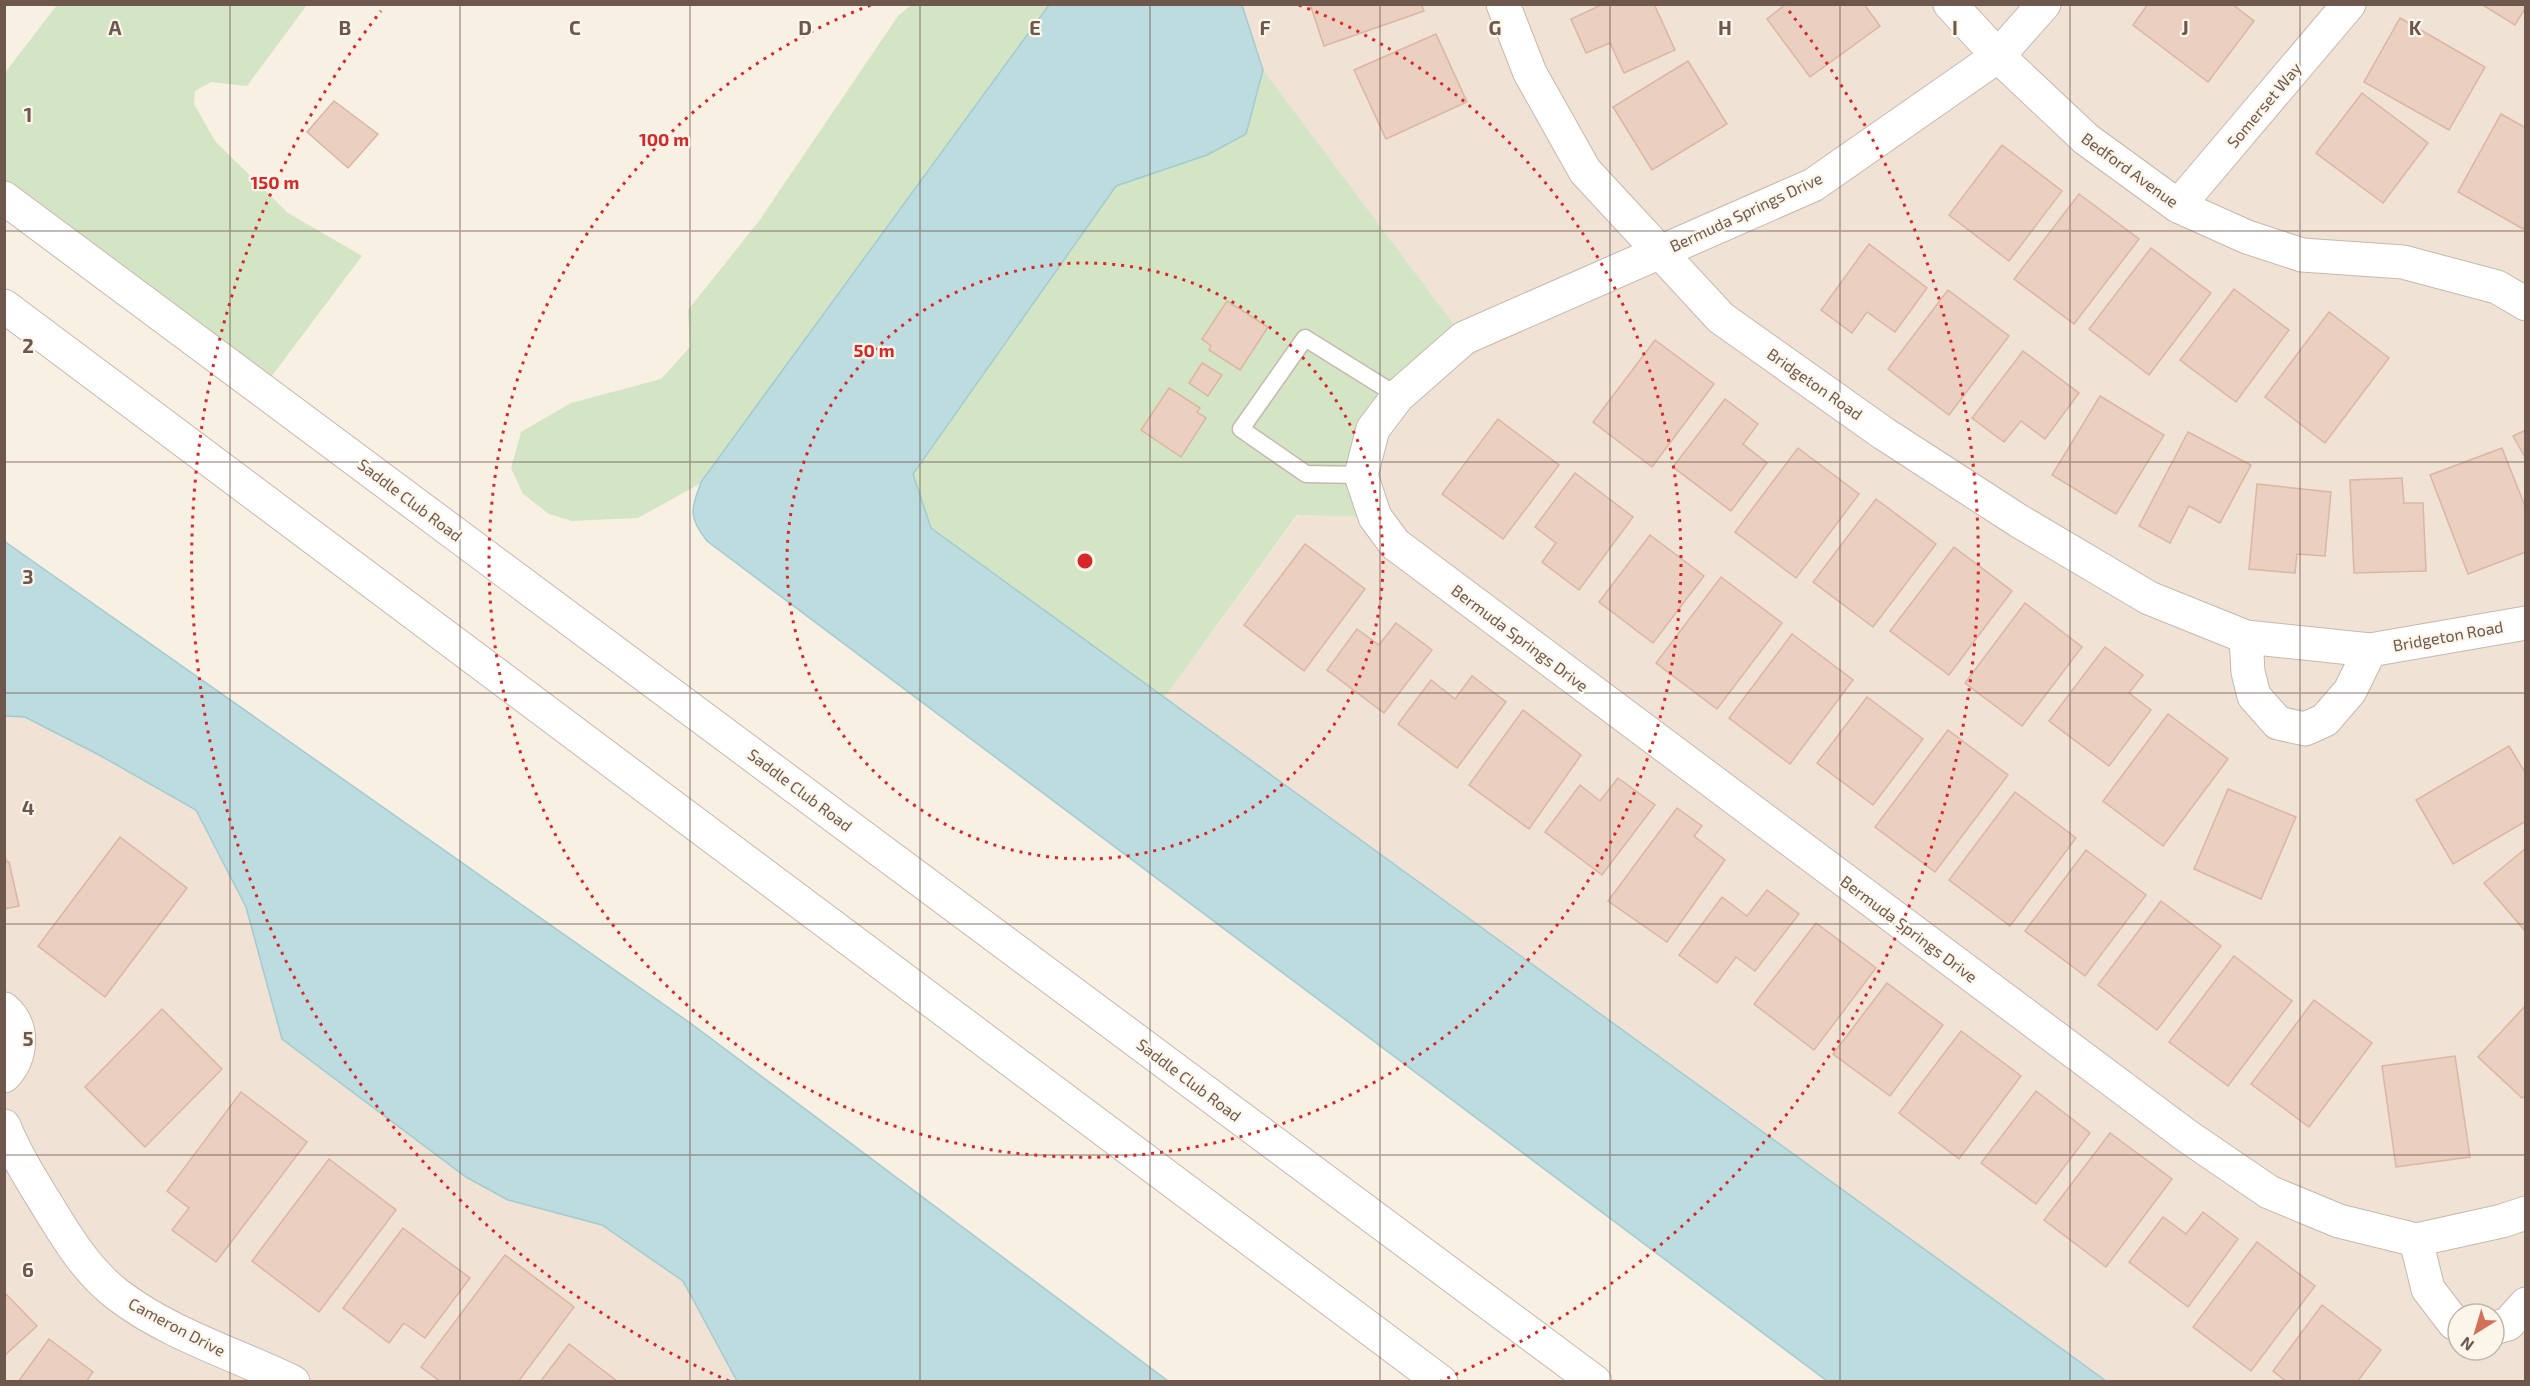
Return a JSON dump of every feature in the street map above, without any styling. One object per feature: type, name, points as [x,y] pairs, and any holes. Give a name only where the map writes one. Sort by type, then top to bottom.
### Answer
[{"type":"street","name":"Bridgeton Road","points":[[1503,4],[1530,73],[1585,171],[1721,318],[1893,439],[2019,521],[2149,598],[2246,637],[2370,650],[2526,623]]},
{"type":"street","name":"Bedford Avenue","points":[[1950,4],[1998,56],[2086,139],[2178,206],[2247,237],[2302,255],[2403,262],[2497,287],[2526,304]]},
{"type":"street","name":"Bermuda Springs Drive","points":[[2044,4],[1998,56],[1813,185],[1464,338],[1398,396],[1373,429],[1361,475],[1375,517],[1395,544],[2187,1136],[2269,1191],[2338,1221],[2416,1240],[2502,1221],[2526,1213]]},
{"type":"street","name":"Somerset Way","points":[[2178,206],[2349,4]]},
{"type":"street","name":"Saddle Club Road","points":[[4,198],[1595,1382]]},
{"type":"street","points":[[4,306],[1441,1382]]},
{"type":"street","name":"Bridgeton Road","points":[[2246,637],[2248,672],[2254,696],[2278,723],[2305,729],[2325,720],[2350,691],[2370,650]]},
{"type":"street","points":[[4,1009],[16,1027],[19,1041],[17,1055],[4,1076]]},
{"type":"street","name":"Cameron Drive","points":[[4,1126],[16,1154],[80,1259],[117,1295],[161,1321],[220,1351],[293,1382]]},
{"type":"street","points":[[2416,1240],[2428,1289],[2446,1313]]},
{"type":"street","points":[[2506,1325],[2526,1304]]},
{"type":"lane","points":[[1361,475],[1306,474],[1241,429],[1305,338],[1398,396]]},
{"type":"shaded area","points":[[1242,5],[2525,5],[2525,1381],[2106,1381],[1164,698],[1298,515],[1374,517],[1373,429],[1464,338],[1263,70]]},
{"type":"shaded area","points":[[4,716],[25,717],[101,756],[196,810],[246,907],[283,1039],[508,1200],[602,1225],[683,1281],[737,1381],[5,1381]]},
{"type":"green space","points":[[57,5],[307,5],[247,86],[211,82],[195,91],[194,104],[215,141],[288,213],[362,256],[262,389],[5,198],[4,74]]},
{"type":"green space","points":[[911,5],[1049,5],[701,483],[638,518],[572,521],[549,514],[523,494],[511,468],[521,432],[571,403],[661,379],[690,347],[688,310],[759,221],[898,16]]},
{"type":"green space","points":[[1263,70],[1464,338],[1373,429],[1375,517],[1297,515],[1164,698],[931,528],[913,474],[1116,186],[1207,155],[1246,134]]},
{"type":"water","points":[[1049,5],[1242,5],[1263,70],[1246,134],[1207,155],[1116,186],[913,474],[931,528],[2106,1381],[1827,1381],[707,541],[697,526],[693,513],[701,482]]},
{"type":"water","points":[[4,541],[693,1025],[1168,1381],[737,1381],[683,1281],[602,1225],[508,1200],[466,1177],[282,1039],[246,907],[196,810],[101,756],[25,717],[5,716]]},
{"type":"building","points":[[1310,4],[1421,4],[1424,11],[1324,46]]},
{"type":"building","points":[[1603,4],[1654,4],[1675,50],[1624,73],[1610,43],[1586,53],[1571,19]]},
{"type":"building","points":[[1786,4],[1864,4],[1880,26],[1810,77],[1767,19]]},
{"type":"building","points":[[2148,4],[2232,4],[2254,21],[2208,82],[2133,25]]},
{"type":"building","points":[[2481,4],[2526,4],[2526,7],[2515,25]]},
{"type":"building","points":[[2400,18],[2485,67],[2449,130],[2364,82]]},
{"type":"building","points":[[1436,34],[1467,102],[1386,139],[1354,70]]},
{"type":"building","points":[[1688,61],[1727,124],[1652,170],[1613,107]]},
{"type":"building","points":[[2362,93],[2428,143],[2383,203],[2316,153]]},
{"type":"building","points":[[334,101],[378,134],[348,168],[307,132]]},
{"type":"building","points":[[2501,114],[2526,128],[2526,225],[2523,229],[2458,192]]},
{"type":"building","points":[[2002,145],[2062,191],[2009,261],[1949,215]]},
{"type":"building","points":[[2079,194],[2139,239],[2074,324],[2014,279]]},
{"type":"building","points":[[1869,244],[1927,288],[1895,332],[1867,312],[1852,333],[1821,310]]},
{"type":"building","points":[[2151,248],[2211,293],[2149,375],[2089,329]]},
{"type":"building","points":[[2234,289],[2289,330],[2236,402],[2180,360]]},
{"type":"building","points":[[1948,290],[2009,336],[1949,415],[1888,369]]},
{"type":"building","points":[[1227,301],[1268,327],[1240,370],[1209,350],[1211,346],[1202,339]]},
{"type":"building","points":[[2329,312],[2389,358],[2325,443],[2265,397]]},
{"type":"building","points":[[1655,340],[1714,384],[1652,467],[1593,422]]},
{"type":"building","points":[[2023,351],[2079,393],[2045,439],[2021,421],[2004,442],[1972,418]]},
{"type":"building","points":[[1202,363],[1222,375],[1208,396],[1189,383]]},
{"type":"building","points":[[1169,388],[1200,408],[1197,412],[1206,418],[1181,457],[1141,430]]},
{"type":"building","points":[[2100,396],[2164,435],[2116,514],[2052,475]]},
{"type":"building","points":[[1725,399],[1758,424],[1743,444],[1767,463],[1731,511],[1673,467]]},
{"type":"building","points":[[1498,419],[1559,465],[1503,539],[1442,494]]},
{"type":"building","points":[[2526,430],[2526,459],[2513,436]]},
{"type":"building","points":[[2188,432],[2251,465],[2220,523],[2189,506],[2170,543],[2139,526]]},
{"type":"building","points":[[1798,448],[1859,494],[1796,578],[1735,532]]},
{"type":"building","points":[[2502,448],[2526,509],[2526,552],[2468,574],[2430,475]]},
{"type":"building","points":[[1575,473],[1633,517],[1579,590],[1542,562],[1556,543],[1535,527]]},
{"type":"building","points":[[2402,478],[2404,503],[2423,503],[2426,571],[2354,573],[2350,480]]},
{"type":"building","points":[[2257,484],[2331,492],[2325,556],[2297,554],[2295,573],[2249,569]]},
{"type":"building","points":[[1876,499],[1936,544],[1873,627],[1813,582]]},
{"type":"building","points":[[1650,535],[1704,576],[1653,643],[1599,602]]},
{"type":"building","points":[[1305,544],[1365,589],[1304,671],[1244,625]]},
{"type":"building","points":[[1954,547],[2012,591],[1949,675],[1890,631]]},
{"type":"building","points":[[1721,577],[1782,623],[1717,709],[1656,663]]},
{"type":"building","points":[[2025,603],[2082,647],[2022,726],[1965,683]]},
{"type":"building","points":[[1396,623],[1432,650],[1384,713],[1327,670],[1357,629],[1379,645]]},
{"type":"building","points":[[1792,634],[1853,680],[1790,764],[1729,718]]},
{"type":"building","points":[[2105,647],[2143,675],[2129,693],[2151,710],[2109,766],[2049,721]]},
{"type":"building","points":[[1472,676],[1506,702],[1457,768],[1398,724],[1431,680],[1455,699]]},
{"type":"building","points":[[1867,697],[1923,739],[1873,805],[1817,763]]},
{"type":"building","points":[[1523,710],[1581,755],[1529,829],[1469,785]]},
{"type":"building","points":[[2168,714],[2228,759],[2163,846],[2103,801]]},
{"type":"building","points":[[1948,730],[2008,775],[1935,872],[1875,827]]},
{"type":"building","points":[[2509,746],[2526,774],[2526,821],[2453,864],[2416,800]]},
{"type":"building","points":[[1618,778],[1655,805],[1602,875],[1545,832],[1580,785],[1600,801]]},
{"type":"building","points":[[2228,789],[2296,817],[2261,899],[2194,869]]},
{"type":"building","points":[[2015,792],[2076,838],[2010,926],[1949,880]]},
{"type":"building","points":[[1677,808],[1702,826],[1694,836],[1725,860],[1667,942],[1608,901]]},
{"type":"building","points":[[120,837],[187,888],[105,997],[38,946]]},
{"type":"building","points":[[2526,848],[2526,932],[2484,883]]},
{"type":"building","points":[[2086,850],[2146,895],[2085,976],[2025,931]]},
{"type":"building","points":[[4,854],[9,862],[19,906],[4,909]]},
{"type":"building","points":[[1767,890],[1799,914],[1755,971],[1736,957],[1717,983],[1679,955],[1722,897],[1747,916]]},
{"type":"building","points":[[2161,901],[2221,946],[2157,1030],[2098,985]]},
{"type":"building","points":[[1816,923],[1876,968],[1814,1050],[1754,1004]]},
{"type":"building","points":[[2234,956],[2292,1001],[2228,1086],[2169,1042]]},
{"type":"building","points":[[1887,983],[1943,1025],[1890,1096],[1833,1054]]},
{"type":"building","points":[[2314,1000],[2372,1043],[2309,1127],[2251,1084]]},
{"type":"building","points":[[2526,1005],[2526,1095],[2522,1098],[2478,1057]]},
{"type":"building","points":[[162,1009],[222,1069],[145,1147],[85,1087]]},
{"type":"building","points":[[1961,1031],[2021,1076],[1959,1159],[1899,1113]]},
{"type":"building","points":[[2455,1056],[2470,1157],[2396,1167],[2382,1066]]},
{"type":"building","points":[[2036,1091],[2090,1133],[2036,1204],[1981,1163]]},
{"type":"building","points":[[241,1092],[307,1142],[216,1262],[172,1230],[189,1208],[167,1191]]},
{"type":"building","points":[[2110,1133],[2172,1179],[2106,1267],[2044,1220]]},
{"type":"building","points":[[329,1159],[396,1210],[319,1312],[252,1261]]},
{"type":"building","points":[[2203,1212],[2238,1239],[2188,1307],[2129,1262],[2163,1217],[2186,1234]]},
{"type":"building","points":[[403,1228],[470,1278],[425,1338],[404,1323],[389,1343],[343,1308]]},
{"type":"building","points":[[2257,1242],[2315,1286],[2251,1371],[2193,1327]]},
{"type":"building","points":[[505,1255],[574,1307],[518,1382],[441,1382],[421,1367]]},
{"type":"building","points":[[4,1292],[37,1326],[4,1356]]},
{"type":"building","points":[[2322,1305],[2381,1350],[2357,1382],[2287,1382],[2273,1371]]},
{"type":"building","points":[[49,1339],[93,1372],[86,1382],[18,1382]]},
{"type":"building","points":[[569,1344],[618,1382],[540,1382]]}]
